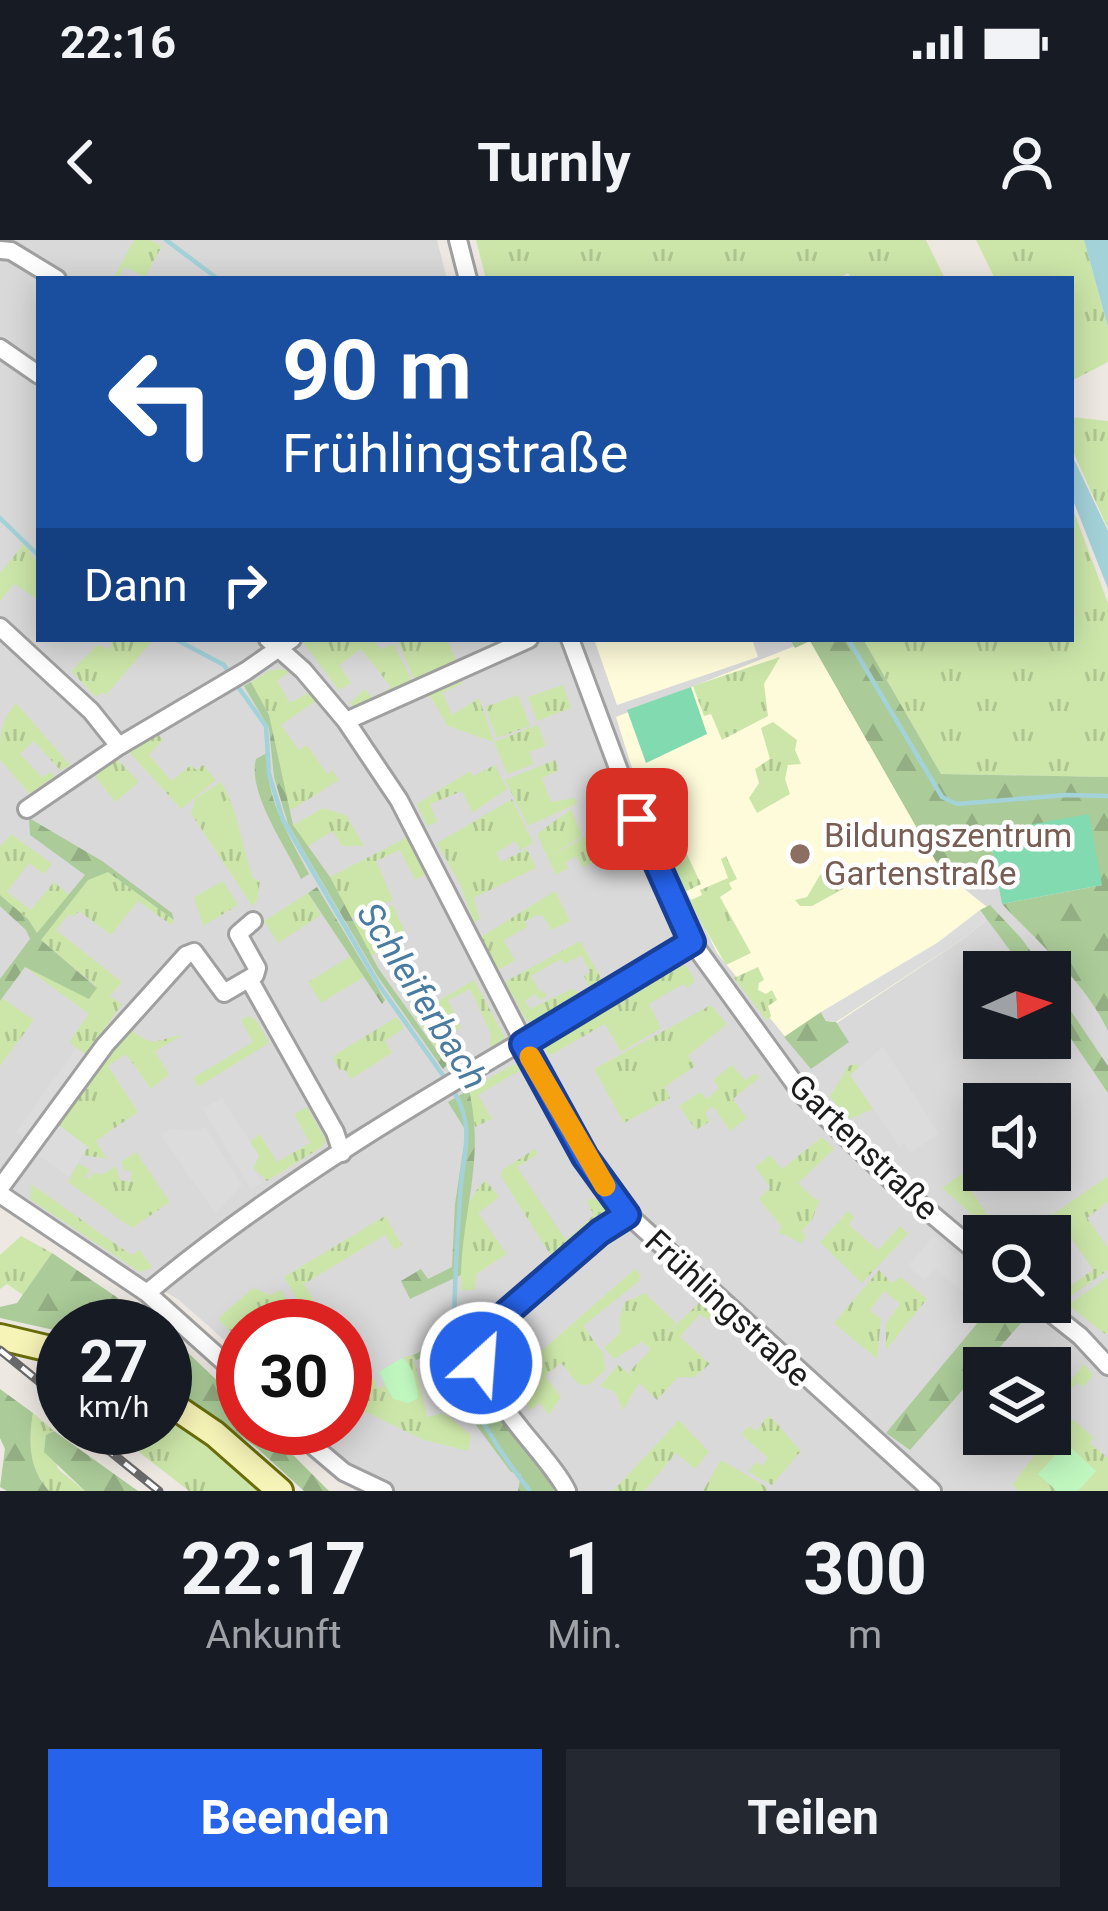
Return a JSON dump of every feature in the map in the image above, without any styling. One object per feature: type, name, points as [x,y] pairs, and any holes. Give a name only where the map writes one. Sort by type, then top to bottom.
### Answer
[{"type":"main road","points":[[0,1337],[36,1346]]},
{"type":"main road","points":[[192,1418],[280,1491]]},
{"type":"street","points":[[458,240],[467,276]]},
{"type":"street","points":[[0,250],[11,251],[52,276]]},
{"type":"street","points":[[0,348],[36,373]]},
{"type":"street","points":[[0,627],[91,711],[119,746]]},
{"type":"street","points":[[346,721],[523,642]]},
{"type":"street","name":"Gartenstraße","points":[[571,642],[637,819],[692,942],[803,1095],[891,1180],[963,1240]]},
{"type":"street","points":[[28,809],[119,746],[246,671],[280,643]]},
{"type":"street","name":"Frühlingstraße","points":[[280,643],[346,721],[414,826],[523,1044],[585,1157],[627,1215],[932,1491]]},
{"type":"street","points":[[216,1355],[147,1293],[0,1191],[136,1009],[189,952],[194,952],[224,993],[249,979],[256,968],[238,934],[253,921]]},
{"type":"street","points":[[147,1293],[236,1222],[436,1092],[692,942]]},
{"type":"street","points":[[249,979],[342,1154]]},
{"type":"street","points":[[568,1491],[487,1381],[480,1345],[488,1329],[510,1308],[627,1215]]},
{"type":"street","points":[[1064,1323],[1108,1366]]},
{"type":"street","points":[[321,1455],[354,1485],[384,1491]]},
{"type":"shaded area","points":[[0,240],[437,240],[446,276],[36,276],[36,642],[844,642],[932,791],[1008,901],[1051,951],[963,951],[963,1059],[1071,1059],[1071,974],[1108,1017],[1108,1491],[355,1491],[328,1455],[372,1455],[372,1299],[216,1299],[216,1333],[192,1311],[192,1299],[178,1299],[52,1230],[0,1194]]},
{"type":"shaded area","points":[[595,642],[753,642],[758,657],[617,705]]},
{"type":"shaded area","name":"Bildungszentrum Gartenstraße","points":[[811,642],[942,871],[987,907],[980,910],[986,920],[796,1050],[717,953],[660,837],[616,717]]},
{"type":"shaded area","points":[[980,910],[986,920],[966,937],[836,1022],[826,1021],[821,1012],[937,943]]},
{"type":"shaded area","points":[[883,1047],[939,1134],[910,1153],[904,1143],[899,1146],[850,1075]]},
{"type":"shaded area","points":[[76,1048],[86,1055],[26,1139],[16,1132]]},
{"type":"shaded area","points":[[222,1098],[259,1156],[253,1168],[262,1183],[251,1189],[203,1109]]},
{"type":"shaded area","points":[[57,1124],[88,1147],[69,1177],[35,1153]]},
{"type":"shaded area","points":[[205,1127],[242,1185],[215,1213],[161,1135],[171,1129]]},
{"type":"shaded area","points":[[934,1236],[963,1261],[963,1292],[935,1268],[924,1280],[908,1266]]},
{"type":"shaded area","points":[[1071,1238],[1093,1270],[1071,1285]]},
{"type":"shaded area","points":[[452,1352],[464,1409],[427,1417],[416,1360]]},
{"type":"green space","points":[[134,240],[162,246],[146,276],[125,267],[115,276]]},
{"type":"green space","points":[[476,240],[926,240],[944,276],[848,273],[485,276]]},
{"type":"green space","points":[[976,240],[1084,240],[1108,327],[1108,362],[1074,379],[1074,276],[994,276]]},
{"type":"green space","points":[[1074,417],[1108,421],[1108,529],[1074,454]]},
{"type":"green space","points":[[1074,512],[1108,603],[1108,777],[941,774],[865,642],[1074,642]]},
{"type":"green space","points":[[24,544],[36,561],[36,598],[14,584],[0,601],[0,573]]},
{"type":"green space","points":[[112,642],[151,642],[106,695],[102,692],[96,697],[71,671],[97,645],[109,649]]},
{"type":"green space","points":[[303,642],[376,642],[380,649],[394,644],[411,680],[356,711],[350,703],[365,689],[373,699],[391,687],[361,649],[339,665],[351,683],[339,690]]},
{"type":"green space","points":[[398,642],[448,642],[456,660],[414,679]]},
{"type":"green space","points":[[811,642],[865,642],[941,774],[1108,777],[1108,1031],[1071,977],[1071,951],[1049,951],[1002,904],[1102,885],[989,833],[996,871],[965,886],[942,872]]},
{"type":"green space","points":[[780,657],[764,684],[768,716],[722,740],[711,714],[704,716],[693,686]]},
{"type":"green space","points":[[282,669],[290,672],[277,681],[290,703],[311,691],[316,701],[281,725],[299,750],[307,745],[327,774],[333,771],[339,780],[293,809],[289,808],[269,715],[251,682]]},
{"type":"green space","points":[[459,674],[463,683],[442,693],[452,715],[479,698],[494,742],[448,726],[426,689]]},
{"type":"green space","points":[[251,682],[269,715],[293,825],[330,877],[378,968],[447,1065],[443,1069],[378,977],[288,824],[274,777],[269,728],[244,686]]},
{"type":"green space","points":[[563,685],[571,708],[537,721],[528,697]]},
{"type":"green space","points":[[691,687],[707,734],[646,763],[627,710]]},
{"type":"green space","points":[[518,695],[530,726],[497,738],[485,707]]},
{"type":"green space","points":[[16,703],[70,765],[61,771],[34,741],[20,754],[42,777],[51,772],[55,776],[30,794],[0,760],[2,729]]},
{"type":"green space","points":[[773,722],[797,740],[795,750],[801,764],[788,765],[785,779],[790,794],[757,813],[749,798],[759,783],[755,769],[770,759],[761,728]]},
{"type":"green space","points":[[538,725],[546,746],[529,752],[534,764],[507,774],[494,742]]},
{"type":"green space","points":[[158,734],[163,740],[149,755],[172,781],[191,765],[196,770],[203,765],[216,780],[181,809],[129,752]]},
{"type":"green space","points":[[267,753],[274,801],[309,874],[301,879],[257,788],[256,759]]},
{"type":"green space","points":[[117,759],[139,782],[115,802],[94,775]]},
{"type":"green space","points":[[555,760],[559,770],[542,778],[551,802],[575,798],[578,803],[528,826],[505,780]]},
{"type":"green space","points":[[495,765],[507,789],[472,813],[462,791],[430,804],[437,822],[427,826],[417,804],[470,771],[473,776]]},
{"type":"green space","points":[[221,782],[253,878],[260,881],[252,906],[191,813],[196,798]]},
{"type":"green space","points":[[512,799],[533,843],[520,850],[515,841],[496,853],[501,862],[527,849],[536,868],[473,898],[480,919],[474,922],[437,843]]},
{"type":"green space","points":[[323,808],[346,815],[364,846],[342,846],[333,831],[306,847],[293,825]]},
{"type":"green space","points":[[571,809],[582,836],[550,857],[585,837],[620,826],[626,840],[584,868],[575,856],[556,875],[537,834]]},
{"type":"green space","points":[[1089,814],[1102,885],[1002,904],[989,832]]},
{"type":"green space","points":[[29,818],[102,861],[172,913],[174,920],[108,872],[88,880],[41,940],[97,988],[89,999],[25,967],[0,1001],[0,979],[30,939],[0,906],[0,895],[37,933],[85,875],[30,835]]},
{"type":"green space","points":[[673,825],[701,884],[685,892],[660,837]]},
{"type":"green space","points":[[11,834],[52,864],[44,874],[29,863],[7,892],[31,910],[54,882],[69,895],[37,933],[0,895],[0,847]]},
{"type":"green space","points":[[408,837],[426,874],[415,880],[400,850],[376,861],[393,900],[351,918],[330,877]]},
{"type":"green space","points":[[726,856],[737,879],[720,897],[751,953],[726,965],[689,901],[702,895],[700,890],[728,878],[721,859]]},
{"type":"green space","points":[[840,864],[847,876],[843,889],[812,906],[800,906],[795,900],[807,897],[820,875]]},
{"type":"green space","points":[[107,871],[174,920],[171,925],[138,901],[111,935],[79,911],[74,917],[69,914],[56,930],[122,982],[110,996],[122,1004],[86,1055],[69,1042],[89,1014],[25,967],[90,998],[97,987],[41,940],[88,880]]},
{"type":"green space","points":[[223,881],[238,905],[203,926],[194,897]]},
{"type":"green space","points":[[317,887],[385,1000],[382,1004],[308,893]]},
{"type":"green space","points":[[555,891],[570,921],[551,930],[544,917],[525,921],[527,927],[504,940],[515,961],[497,970],[481,937]]},
{"type":"green space","points":[[308,893],[321,915],[278,943],[264,921]]},
{"type":"green space","points":[[393,905],[408,939],[400,945],[402,951],[387,958],[381,950],[370,956],[353,923]]},
{"type":"green space","points":[[990,905],[1031,951],[1010,951],[980,910]]},
{"type":"green space","points":[[580,941],[602,980],[589,987],[584,976],[590,972],[581,955],[565,964],[561,959],[531,976],[547,996],[540,1000],[535,994],[525,1001],[530,1009],[574,988],[578,994],[527,1021],[505,982]]},
{"type":"green space","points":[[351,956],[364,977],[321,1003],[308,982]]},
{"type":"green space","points":[[677,965],[687,967],[695,981],[649,1004],[661,1028],[621,1052],[605,1024],[549,1056],[543,1045]]},
{"type":"green space","points":[[758,967],[764,980],[758,990],[766,994],[772,990],[777,1000],[768,1006],[771,1016],[767,1021],[734,978]]},
{"type":"green space","points":[[474,980],[505,1038],[490,1048],[491,1034],[470,989],[448,1000],[461,1028],[440,1041],[453,1061],[447,1065],[414,1015]]},
{"type":"green space","points":[[0,1001],[34,1020],[0,1066]]},
{"type":"green space","points":[[711,1005],[727,1024],[688,1056],[695,1066],[665,1087],[670,1098],[624,1123],[594,1069]]},
{"type":"green space","points":[[1071,1011],[1108,1066],[1108,1093],[1071,1039]]},
{"type":"green space","points":[[821,1012],[826,1021],[836,1022],[849,1042],[811,1069],[784,1037]]},
{"type":"green space","points":[[248,1016],[256,1020],[269,1043],[198,1087],[193,1078],[253,1042],[241,1020]]},
{"type":"green space","points":[[397,1017],[404,1028],[385,1041],[392,1053],[351,1079],[340,1070],[333,1059],[336,1054]]},
{"type":"green space","points":[[128,1027],[149,1041],[183,1035],[155,1051],[169,1075],[151,1089],[126,1054],[108,1066],[138,1112],[96,1141],[107,1159],[83,1155],[87,1147],[57,1124]]},
{"type":"green space","points":[[518,1062],[522,1069],[478,1095],[492,1119],[475,1127],[469,1090]]},
{"type":"green space","points":[[857,1064],[851,1075],[873,1109],[850,1119],[830,1097],[848,1066]]},
{"type":"green space","points":[[732,1065],[745,1080],[755,1073],[759,1078],[733,1099],[747,1118],[730,1131],[713,1106],[705,1113],[710,1121],[696,1130],[679,1106],[700,1092],[707,1099],[719,1088],[713,1080]]},
{"type":"green space","points":[[469,1090],[475,1139],[461,1275],[410,1299],[401,1281],[421,1269],[428,1279],[452,1267],[466,1131],[448,1102]]},
{"type":"green space","points":[[307,1107],[326,1140],[323,1146],[267,1181],[253,1168],[259,1156],[250,1142],[260,1134],[277,1162],[310,1143],[294,1114]]},
{"type":"green space","points":[[822,1137],[834,1149],[798,1183],[817,1201],[821,1197],[802,1231],[806,1237],[801,1243],[778,1232],[782,1227],[759,1199],[770,1187],[755,1167],[770,1155],[782,1169]]},
{"type":"green space","points":[[535,1149],[538,1154],[517,1167],[566,1240],[594,1215],[587,1202],[592,1198],[611,1213],[598,1217],[560,1255],[549,1253],[501,1176],[502,1170]]},
{"type":"green space","points":[[136,1152],[170,1202],[132,1228],[68,1182],[78,1163],[90,1170],[85,1176],[89,1179],[116,1166],[120,1180],[130,1182],[132,1172],[121,1162]]},
{"type":"green space","points":[[963,1173],[963,1191],[972,1191],[987,1215],[973,1215],[942,1188]]},
{"type":"green space","points":[[1108,1176],[1108,1202],[1087,1218],[1108,1248],[1108,1270],[1071,1296],[1071,1285],[1093,1269],[1071,1238],[1071,1215],[1052,1215]]},
{"type":"green space","points":[[486,1181],[499,1197],[478,1213],[507,1254],[476,1274],[475,1290],[461,1290],[465,1216],[476,1190]]},
{"type":"green space","points":[[31,1184],[131,1255],[140,1250],[152,1268],[140,1272],[31,1200]]},
{"type":"green space","points":[[848,1211],[854,1217],[849,1225],[878,1250],[900,1226],[908,1234],[862,1283],[820,1242]]},
{"type":"green space","points":[[385,1216],[402,1245],[395,1250],[385,1235],[304,1284],[312,1299],[297,1299],[284,1277]]},
{"type":"green space","points":[[21,1236],[52,1253],[23,1295],[7,1284],[0,1289],[0,1255]]},
{"type":"green space","points":[[52,1253],[119,1299],[36,1299],[36,1326],[0,1318],[0,1307],[17,1303]]},
{"type":"green space","points":[[635,1269],[639,1281],[583,1326],[603,1353],[605,1371],[588,1385],[578,1384],[561,1363],[545,1376],[561,1397],[549,1415],[540,1403],[530,1410],[514,1386],[515,1374]]},
{"type":"green space","points":[[879,1270],[892,1283],[901,1277],[927,1299],[886,1350],[886,1323],[900,1304],[884,1291],[870,1310],[881,1319],[877,1359],[834,1323]]},
{"type":"green space","points":[[1108,1277],[1108,1333],[1071,1307]]},
{"type":"green space","points":[[253,1288],[270,1295],[281,1290],[286,1299],[241,1299]]},
{"type":"green space","points":[[645,1293],[676,1323],[661,1339],[700,1302],[712,1314],[707,1320],[700,1314],[680,1337],[710,1364],[694,1377],[678,1377],[657,1400],[639,1383],[623,1410],[615,1392],[600,1386],[618,1365],[633,1377],[629,1372],[651,1349],[642,1342],[614,1359],[604,1348],[620,1333],[625,1302]]},
{"type":"green space","points":[[479,1313],[474,1344],[485,1391],[528,1446],[554,1491],[518,1491],[521,1474],[511,1472],[464,1409],[452,1352],[416,1360],[413,1355],[462,1332],[461,1314]]},
{"type":"green space","points":[[978,1323],[1021,1323],[1000,1347],[963,1347],[963,1389],[910,1450],[886,1433]]},
{"type":"green space","points":[[413,1355],[427,1416],[444,1413],[471,1435],[468,1451],[421,1439],[372,1415],[372,1379],[378,1389],[385,1385],[393,1399],[407,1361],[402,1358]]},
{"type":"green space","points":[[192,1357],[216,1379],[216,1419],[192,1401]]},
{"type":"green space","points":[[402,1358],[412,1371],[418,1398],[409,1403],[393,1399],[379,1372]]},
{"type":"green space","points":[[1084,1364],[1093,1375],[1084,1387],[1077,1383],[1071,1390],[1071,1380]]},
{"type":"green space","points":[[0,1389],[33,1413],[32,1455],[49,1491],[0,1487],[5,1449],[0,1438]]},
{"type":"green space","points":[[33,1413],[36,1455],[53,1455],[58,1469],[85,1491],[49,1491],[37,1474]]},
{"type":"green space","points":[[769,1415],[801,1451],[772,1485],[748,1472],[756,1462],[762,1466],[768,1458],[741,1434],[749,1426],[756,1431]]},
{"type":"green space","points":[[1071,1418],[1108,1458],[1108,1491],[1078,1491],[1096,1470],[1038,1473],[1057,1491],[1019,1491],[1012,1485],[1035,1455],[1071,1455]]},
{"type":"green space","points":[[679,1420],[709,1452],[695,1469],[676,1453],[644,1491],[613,1491]]},
{"type":"green space","points":[[192,1432],[263,1491],[189,1491],[143,1455],[192,1455]]},
{"type":"green space","points":[[1071,1448],[1096,1471],[1078,1491],[1057,1491],[1038,1474],[1055,1455],[1071,1455]]},
{"type":"green space","points":[[47,1455],[88,1455],[138,1491],[85,1491]]},
{"type":"green space","points":[[265,1455],[293,1455],[329,1491],[304,1491]]},
{"type":"green space","points":[[721,1460],[768,1488],[703,1491]]},
{"type":"water","points":[[1084,240],[1108,240],[1108,327]]},
{"type":"water","points":[[1074,459],[1108,531],[1108,589],[1074,503]]},
{"type":"waterway","points":[[166,240],[214,276]]},
{"type":"waterway","name":"Schleiferbach","points":[[0,518],[36,553]]},
{"type":"waterway","name":"Schleiferbach","points":[[181,642],[224,665],[230,674]]},
{"type":"waterway","points":[[850,642],[942,797],[957,804],[1108,796]]},
{"type":"waterway","name":"Schleiferbach","points":[[236,684],[266,726],[269,774],[283,820],[379,985],[447,1081]]},
{"type":"waterway","name":"Schleiferbach","points":[[453,1090],[466,1130],[455,1282],[458,1363],[488,1430],[530,1491]]},
{"type":"railway","points":[[0,1350],[36,1379]]},
{"type":"railway","points":[[114,1455],[159,1491]]},
{"type":"slow traffic","points":[[530,1057],[605,1186]]},
{"type":"place","name":"Bildungszentrum Gartenstraße","points":[[800,854]]},
{"type":"route","points":[[481,1363],[480,1345],[488,1329],[600,1232],[627,1215],[585,1157],[523,1044],[692,942],[637,819]]}]
